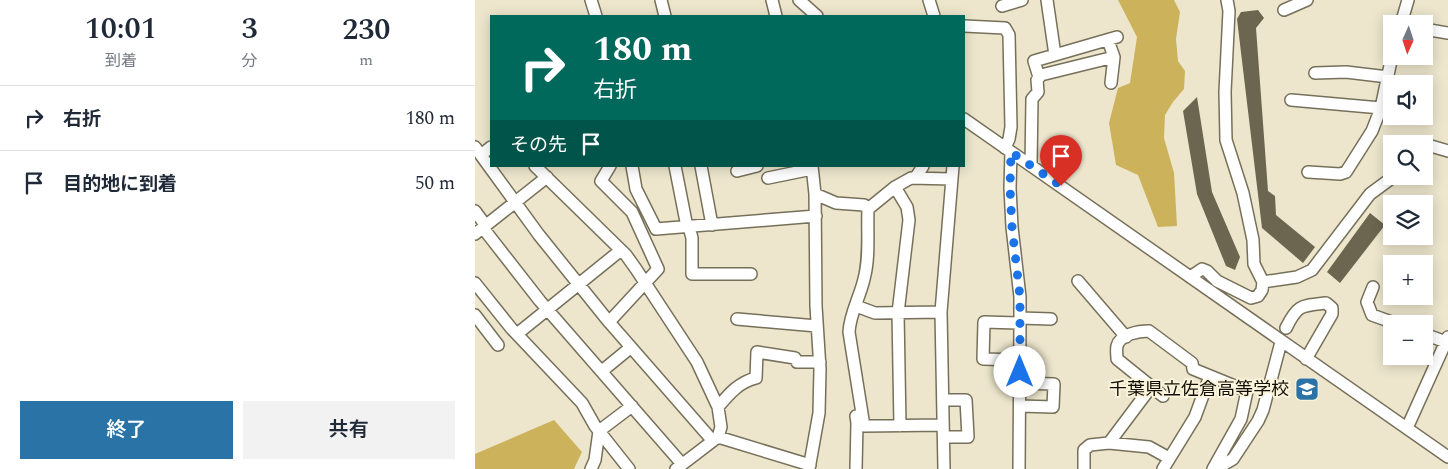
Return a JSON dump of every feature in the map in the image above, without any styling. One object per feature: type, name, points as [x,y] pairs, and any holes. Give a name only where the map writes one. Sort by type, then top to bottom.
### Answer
[{"type":"street","points":[[591,0],[596,15]]},
{"type":"street","points":[[661,0],[665,15]]},
{"type":"street","points":[[772,0],[776,15]]},
{"type":"street","points":[[799,0],[816,15]]},
{"type":"street","points":[[929,0],[934,15]]},
{"type":"street","points":[[1002,6],[1022,0]]},
{"type":"street","points":[[1047,0],[1055,55]]},
{"type":"street","points":[[1190,277],[1202,269],[1207,271],[1217,281],[1251,298],[1258,296],[1262,290],[1263,282],[1255,264],[1253,240],[1243,193],[1226,140],[1225,92],[1229,12],[1227,0]]},
{"type":"street","points":[[1284,10],[1307,0]]},
{"type":"street","points":[[1404,15],[1408,0]]},
{"type":"street","points":[[965,26],[1005,28],[1009,35],[1011,127],[1008,150],[1020,321],[1019,469]]},
{"type":"street","points":[[1433,30],[1448,33]]},
{"type":"street","points":[[1031,166],[1032,99],[1038,92],[1037,80],[1039,77],[1034,60],[1113,39],[1114,57],[1111,83]]},
{"type":"street","points":[[1039,77],[1114,57]]},
{"type":"street","points":[[1315,73],[1346,72],[1383,76]]},
{"type":"street","points":[[1308,172],[1340,174],[1346,172],[1372,131],[1383,99]]},
{"type":"street","points":[[1291,100],[1381,108]]},
{"type":"street","points":[[965,124],[1008,150],[1448,458]]},
{"type":"street","points":[[490,147],[478,151],[515,202],[630,348],[715,438],[810,467],[819,413],[820,362],[817,326],[816,216],[812,168],[768,178]]},
{"type":"street","points":[[1433,147],[1448,151]]},
{"type":"street","points":[[475,212],[481,230],[632,406],[678,468],[715,438],[721,427],[718,407],[697,362],[637,269],[621,250],[536,167]]},
{"type":"street","points":[[609,167],[601,181],[632,212],[658,269],[609,322]]},
{"type":"street","points":[[632,167],[636,189],[656,229],[816,216]]},
{"type":"street","points":[[675,167],[692,238],[691,274],[751,274]]},
{"type":"street","points":[[701,167],[712,225]]},
{"type":"street","points":[[737,171],[753,167]]},
{"type":"street","points":[[916,177],[922,167]]},
{"type":"street","points":[[944,469],[941,312],[953,167]]},
{"type":"street","points":[[481,230],[547,177]]},
{"type":"street","points":[[943,425],[864,426],[849,330],[851,316],[856,306],[866,270],[868,209],[895,187],[911,178],[952,179]]},
{"type":"street","points":[[1263,282],[1297,277],[1312,270],[1370,194],[1383,184]]},
{"type":"street","points":[[895,187],[907,208],[909,220],[898,313],[900,426]]},
{"type":"street","points":[[815,194],[836,203],[864,205],[868,209]]},
{"type":"street","points":[[517,334],[621,250]]},
{"type":"street","points":[[1078,281],[1126,336]]},
{"type":"street","points":[[475,284],[517,334],[582,403],[599,431],[629,469]]},
{"type":"street","points":[[1373,286],[1367,302],[1372,315],[1383,319]]},
{"type":"street","points":[[1286,328],[1293,314],[1301,306],[1326,303],[1332,308],[1332,314],[1306,359]]},
{"type":"street","points":[[856,306],[875,313],[941,312]]},
{"type":"street","points":[[475,315],[498,345]]},
{"type":"street","points":[[737,319],[817,326]]},
{"type":"street","points":[[1020,360],[983,359],[984,322],[1051,319]]},
{"type":"street","points":[[849,330],[843,331],[857,423],[855,469]]},
{"type":"street","points":[[1163,396],[1117,359],[1117,346],[1126,336],[1141,331],[1149,331],[1192,363],[1193,369],[1247,391],[1241,419],[1218,469]]},
{"type":"street","points":[[1407,428],[1447,340],[1433,336]]},
{"type":"street","points":[[1218,469],[1233,459],[1258,421],[1263,410],[1281,342]]},
{"type":"street","points":[[602,371],[630,348]]},
{"type":"street","points":[[718,407],[729,393],[746,380],[756,378],[757,352],[795,358],[797,362],[820,362]]},
{"type":"street","points":[[1163,469],[1195,416],[1210,376]]},
{"type":"street","points":[[1020,383],[1054,384],[1053,408],[1020,406]]},
{"type":"street","points":[[1109,444],[1151,387]]},
{"type":"street","points":[[943,400],[966,400],[968,437],[944,437]]},
{"type":"street","points":[[591,469],[595,460],[599,431],[632,406]]},
{"type":"street","points":[[1084,469],[1084,450],[1090,445],[1109,444],[1149,447],[1169,458]]},
{"type":"shaded area","points":[[1118,0],[1174,0],[1180,12],[1176,39],[1178,61],[1185,71],[1184,89],[1165,115],[1164,138],[1174,173],[1177,226],[1158,227],[1138,175],[1116,165],[1109,123],[1118,88],[1130,83],[1137,37]]},
{"type":"shaded area","points":[[554,420],[582,452],[574,469],[475,469],[475,454]]},
{"type":"building","points":[[1258,10],[1264,18],[1256,28],[1268,191],[1275,196],[1276,215],[1315,247],[1303,263],[1262,228],[1237,19],[1241,12]]},
{"type":"building","points":[[1197,97],[1212,192],[1240,257],[1235,270],[1226,266],[1197,194],[1183,111]]},
{"type":"building","points":[[1370,213],[1383,223],[1383,228],[1340,283],[1327,272]]},
{"type":"place","name":"千葉県立佐倉高等学校","points":[[1307,389]]},
{"type":"route","points":[[1020,372],[1020,297],[1012,227],[1011,152],[1061,186]]}]
